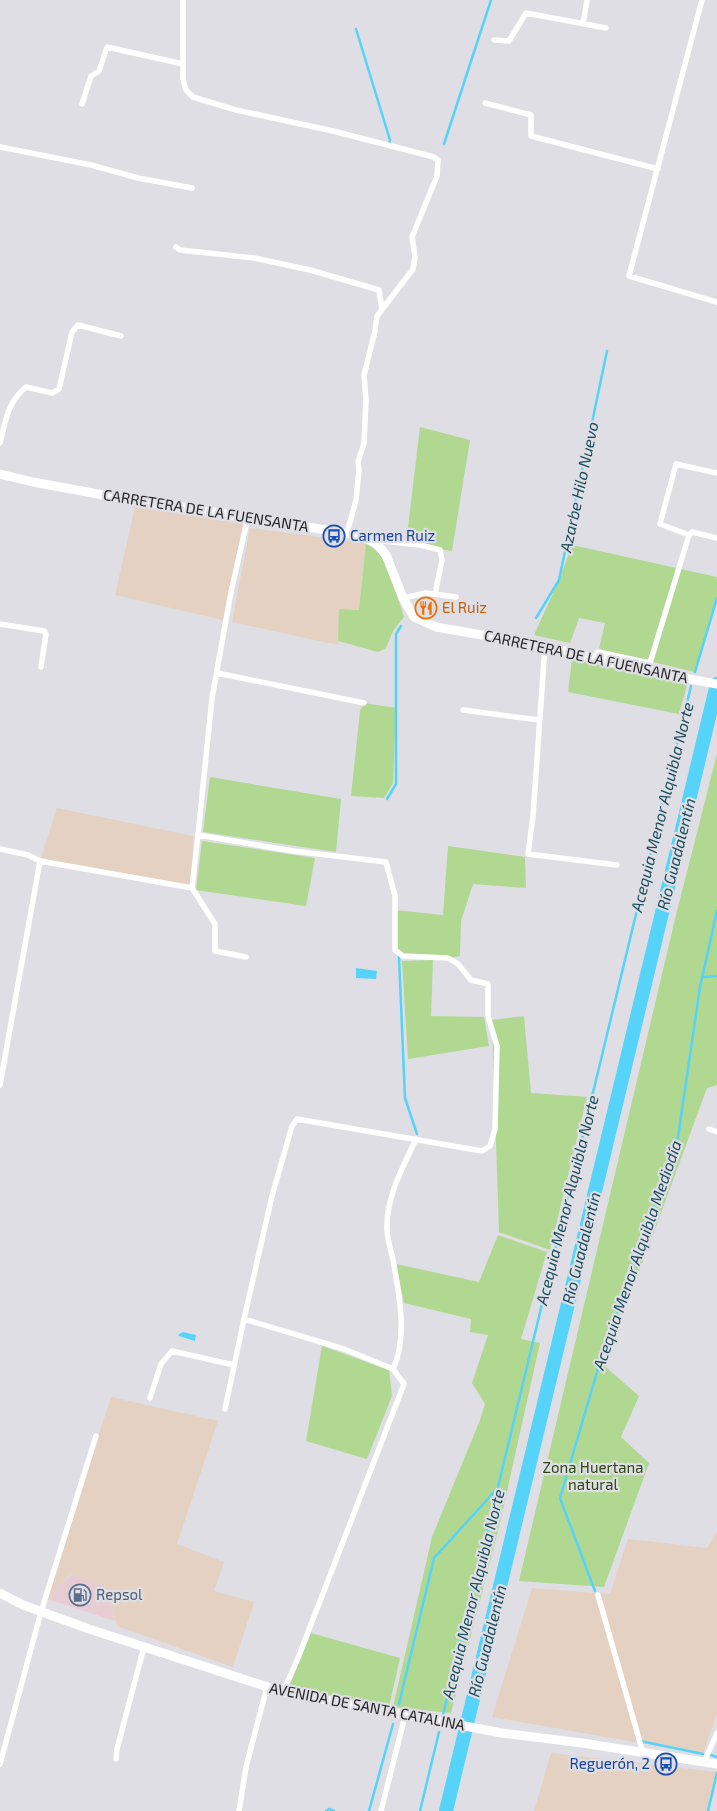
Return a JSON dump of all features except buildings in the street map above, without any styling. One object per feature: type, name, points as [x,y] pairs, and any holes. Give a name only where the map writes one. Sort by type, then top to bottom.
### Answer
[{"type":"main road","name":"CARRETERA DE LA FUENSANTA","points":[[0,474],[130,500],[357,535],[376,542],[386,555],[403,598],[414,617],[436,627],[545,646],[651,672],[717,684]]},
{"type":"main road","name":"AVENIDA DE SANTA CATALINA","points":[[0,1593],[41,1612],[283,1692],[478,1729],[717,1764]]},
{"type":"street","points":[[183,0],[183,79],[186,90],[193,98],[236,110],[334,131],[434,157],[438,160],[437,176],[412,237],[415,257],[413,270],[377,316],[364,376],[366,400],[364,443],[358,462],[356,500],[347,533]]},
{"type":"street","points":[[583,24],[587,0]]},
{"type":"street","points":[[702,0],[629,276],[717,302]]},
{"type":"street","points":[[494,40],[509,41],[526,14],[606,28]]},
{"type":"street","points":[[82,104],[91,76],[99,71],[107,47],[183,64]]},
{"type":"street","points":[[485,102],[531,116],[531,136],[658,169]]},
{"type":"street","points":[[0,147],[192,188]]},
{"type":"street","points":[[176,247],[180,250],[254,258],[273,262],[310,270],[379,290],[382,309]]},
{"type":"street","points":[[0,443],[8,411],[15,397],[26,387],[52,394],[59,389],[72,332],[78,325],[121,336]]},
{"type":"street","points":[[689,535],[660,524],[676,464],[717,474]]},
{"type":"street","points":[[246,957],[215,951],[214,924],[192,888],[212,698],[231,592],[248,517]]},
{"type":"street","points":[[596,658],[598,652],[650,663],[689,535],[692,532],[717,538]]},
{"type":"street","points":[[369,540],[420,545],[440,550],[442,560],[435,594]]},
{"type":"street","points":[[403,598],[426,593],[456,597]]},
{"type":"street","points":[[0,624],[44,631],[46,634],[41,668]]},
{"type":"street","points":[[545,646],[533,816],[528,854],[617,865]]},
{"type":"street","points":[[217,673],[364,703]]},
{"type":"street","points":[[463,710],[539,720]]},
{"type":"street","points":[[198,835],[293,851],[386,862],[395,896],[395,950],[403,956],[448,958],[458,964],[471,980],[488,984],[488,1016],[497,1046],[495,1129],[490,1146],[482,1150],[297,1119],[292,1126],[272,1196],[225,1409]]},
{"type":"street","points":[[0,848],[28,855],[40,861],[192,888]]},
{"type":"street","points":[[0,1085],[40,861]]},
{"type":"street","points":[[709,1128],[717,1132]]},
{"type":"street","points":[[393,1369],[397,1361],[402,1320],[387,1230],[389,1205],[399,1174],[416,1139]]},
{"type":"street","points":[[244,1318],[344,1349],[393,1369],[404,1384],[298,1658],[283,1692]]},
{"type":"street","points":[[150,1398],[161,1364],[172,1351],[234,1365]]},
{"type":"street","points":[[0,1764],[41,1612],[96,1436]]},
{"type":"street","points":[[598,1595],[643,1753]]},
{"type":"street","points":[[116,1759],[144,1647]]},
{"type":"street","points":[[239,1811],[246,1767],[266,1687]]},
{"type":"street","points":[[381,1811],[405,1716]]},
{"type":"street","points":[[704,1762],[717,1733]]},
{"type":"shaded area","points":[[135,507],[243,524],[223,620],[115,595]]},
{"type":"shaded area","points":[[250,528],[366,543],[359,610],[339,609],[338,645],[232,622]]},
{"type":"shaded area","points":[[57,808],[193,836],[192,888],[40,861]]},
{"type":"shaded area","points":[[111,1397],[218,1421],[177,1544],[224,1562],[214,1591],[254,1602],[233,1667],[117,1626],[105,1585],[71,1574],[54,1590],[50,1600],[46,1599]]},
{"type":"shaded area","points":[[717,1532],[717,1713],[703,1754],[492,1717],[532,1588],[610,1594],[628,1539],[707,1548]]},
{"type":"shaded area","name":"Repsol","points":[[72,1574],[105,1585],[115,1621],[50,1600],[54,1590]]},
{"type":"shaded area","points":[[551,1753],[717,1773],[707,1811],[534,1811]]},
{"type":"green space","points":[[420,427],[470,440],[452,551],[406,544]]},
{"type":"green space","points":[[366,543],[379,553],[388,568],[404,617],[393,631],[386,648],[378,652],[338,641],[339,609],[359,610]]},
{"type":"green space","points":[[572,545],[717,577],[717,598],[695,672],[599,649],[605,623],[579,618],[570,643],[534,635],[559,580]]},
{"type":"green space","points":[[572,659],[687,685],[679,714],[568,692]]},
{"type":"green space","points":[[364,703],[396,708],[393,783],[384,798],[351,796],[360,711]]},
{"type":"green space","name":"Zona Huertana natural","points":[[717,754],[717,1085],[707,1088],[644,1259],[600,1362],[639,1396],[621,1437],[649,1463],[604,1587],[519,1581],[675,919]]},
{"type":"green space","points":[[210,777],[341,799],[336,852],[203,832]]},
{"type":"green space","points":[[202,841],[315,858],[306,906],[196,890]]},
{"type":"green space","points":[[448,846],[525,857],[526,888],[473,884],[461,921],[460,956],[448,958],[403,956],[395,950],[395,910],[443,915]]},
{"type":"green space","points":[[433,960],[431,1016],[484,1017],[489,1046],[408,1059],[402,961]]},
{"type":"green space","points":[[524,1016],[531,1093],[587,1097],[550,1250],[499,1232],[492,1020]]},
{"type":"green space","points":[[498,1235],[547,1252],[521,1339],[540,1343],[499,1527],[451,1713],[393,1707],[432,1537],[485,1404],[472,1383],[488,1335],[470,1332],[471,1319],[404,1303],[396,1264],[479,1282]]},
{"type":"green space","points":[[322,1346],[389,1370],[392,1396],[367,1459],[306,1441]]},
{"type":"green space","points":[[311,1633],[400,1658],[389,1707],[289,1687]]},
{"type":"water","points":[[356,968],[377,971],[376,979],[356,978]]},
{"type":"water","points":[[183,1332],[196,1335],[195,1341],[178,1335]]},
{"type":"waterway","points":[[444,144],[491,0]]},
{"type":"waterway","points":[[356,29],[390,140],[389,144]]},
{"type":"waterway","name":"Azarbe Hilo Nuevo","points":[[536,618],[559,580],[607,351]]},
{"type":"waterway","name":"Acequia Menor Alquibla Norte","points":[[695,672],[717,598]]},
{"type":"waterway","name":"Azarbe Hilo Nuevo","points":[[387,799],[396,784],[396,634],[401,626]]},
{"type":"waterway","name":"Río Guadalentín","points":[[446,1811],[717,684]]},
{"type":"waterway","name":"Acequia Menor Alquibla Norte","points":[[443,1715],[691,686]]},
{"type":"waterway","name":"Acequia Menor Alquibla Mediodía","points":[[595,1591],[560,1498],[600,1362],[678,1137],[700,987],[717,911]]},
{"type":"waterway","name":"Azarbe Hilo Nuevo","points":[[399,957],[405,1098],[417,1134]]},
{"type":"waterway","points":[[702,977],[717,976]]},
{"type":"waterway","points":[[399,1704],[434,1558],[497,1489]]},
{"type":"waterway","points":[[369,1811],[393,1724]]},
{"type":"waterway","name":"Acequia Menor Alquibla Norte","points":[[420,1811],[439,1732]]},
{"type":"waterway","name":"Acequia Menor Alquibla Mediodía","points":[[640,1741],[703,1754]]},
{"type":"waterway","name":"Acequia Menor Alquibla Mediodía","points":[[711,1755],[717,1757]]},
{"type":"waterway","name":"Acequia Menor Alquibla Mediodía","points":[[708,1811],[717,1773]]},
{"type":"waterway","points":[[326,1811],[329,1809],[334,1811]]},
{"type":"place","name":"Carmen Ruiz","points":[[334,536]]},
{"type":"place","name":"El Ruiz","points":[[426,608]]},
{"type":"place","name":"Repsol","points":[[80,1595]]},
{"type":"place","name":"Reguerón, 2","points":[[666,1764]]}]
